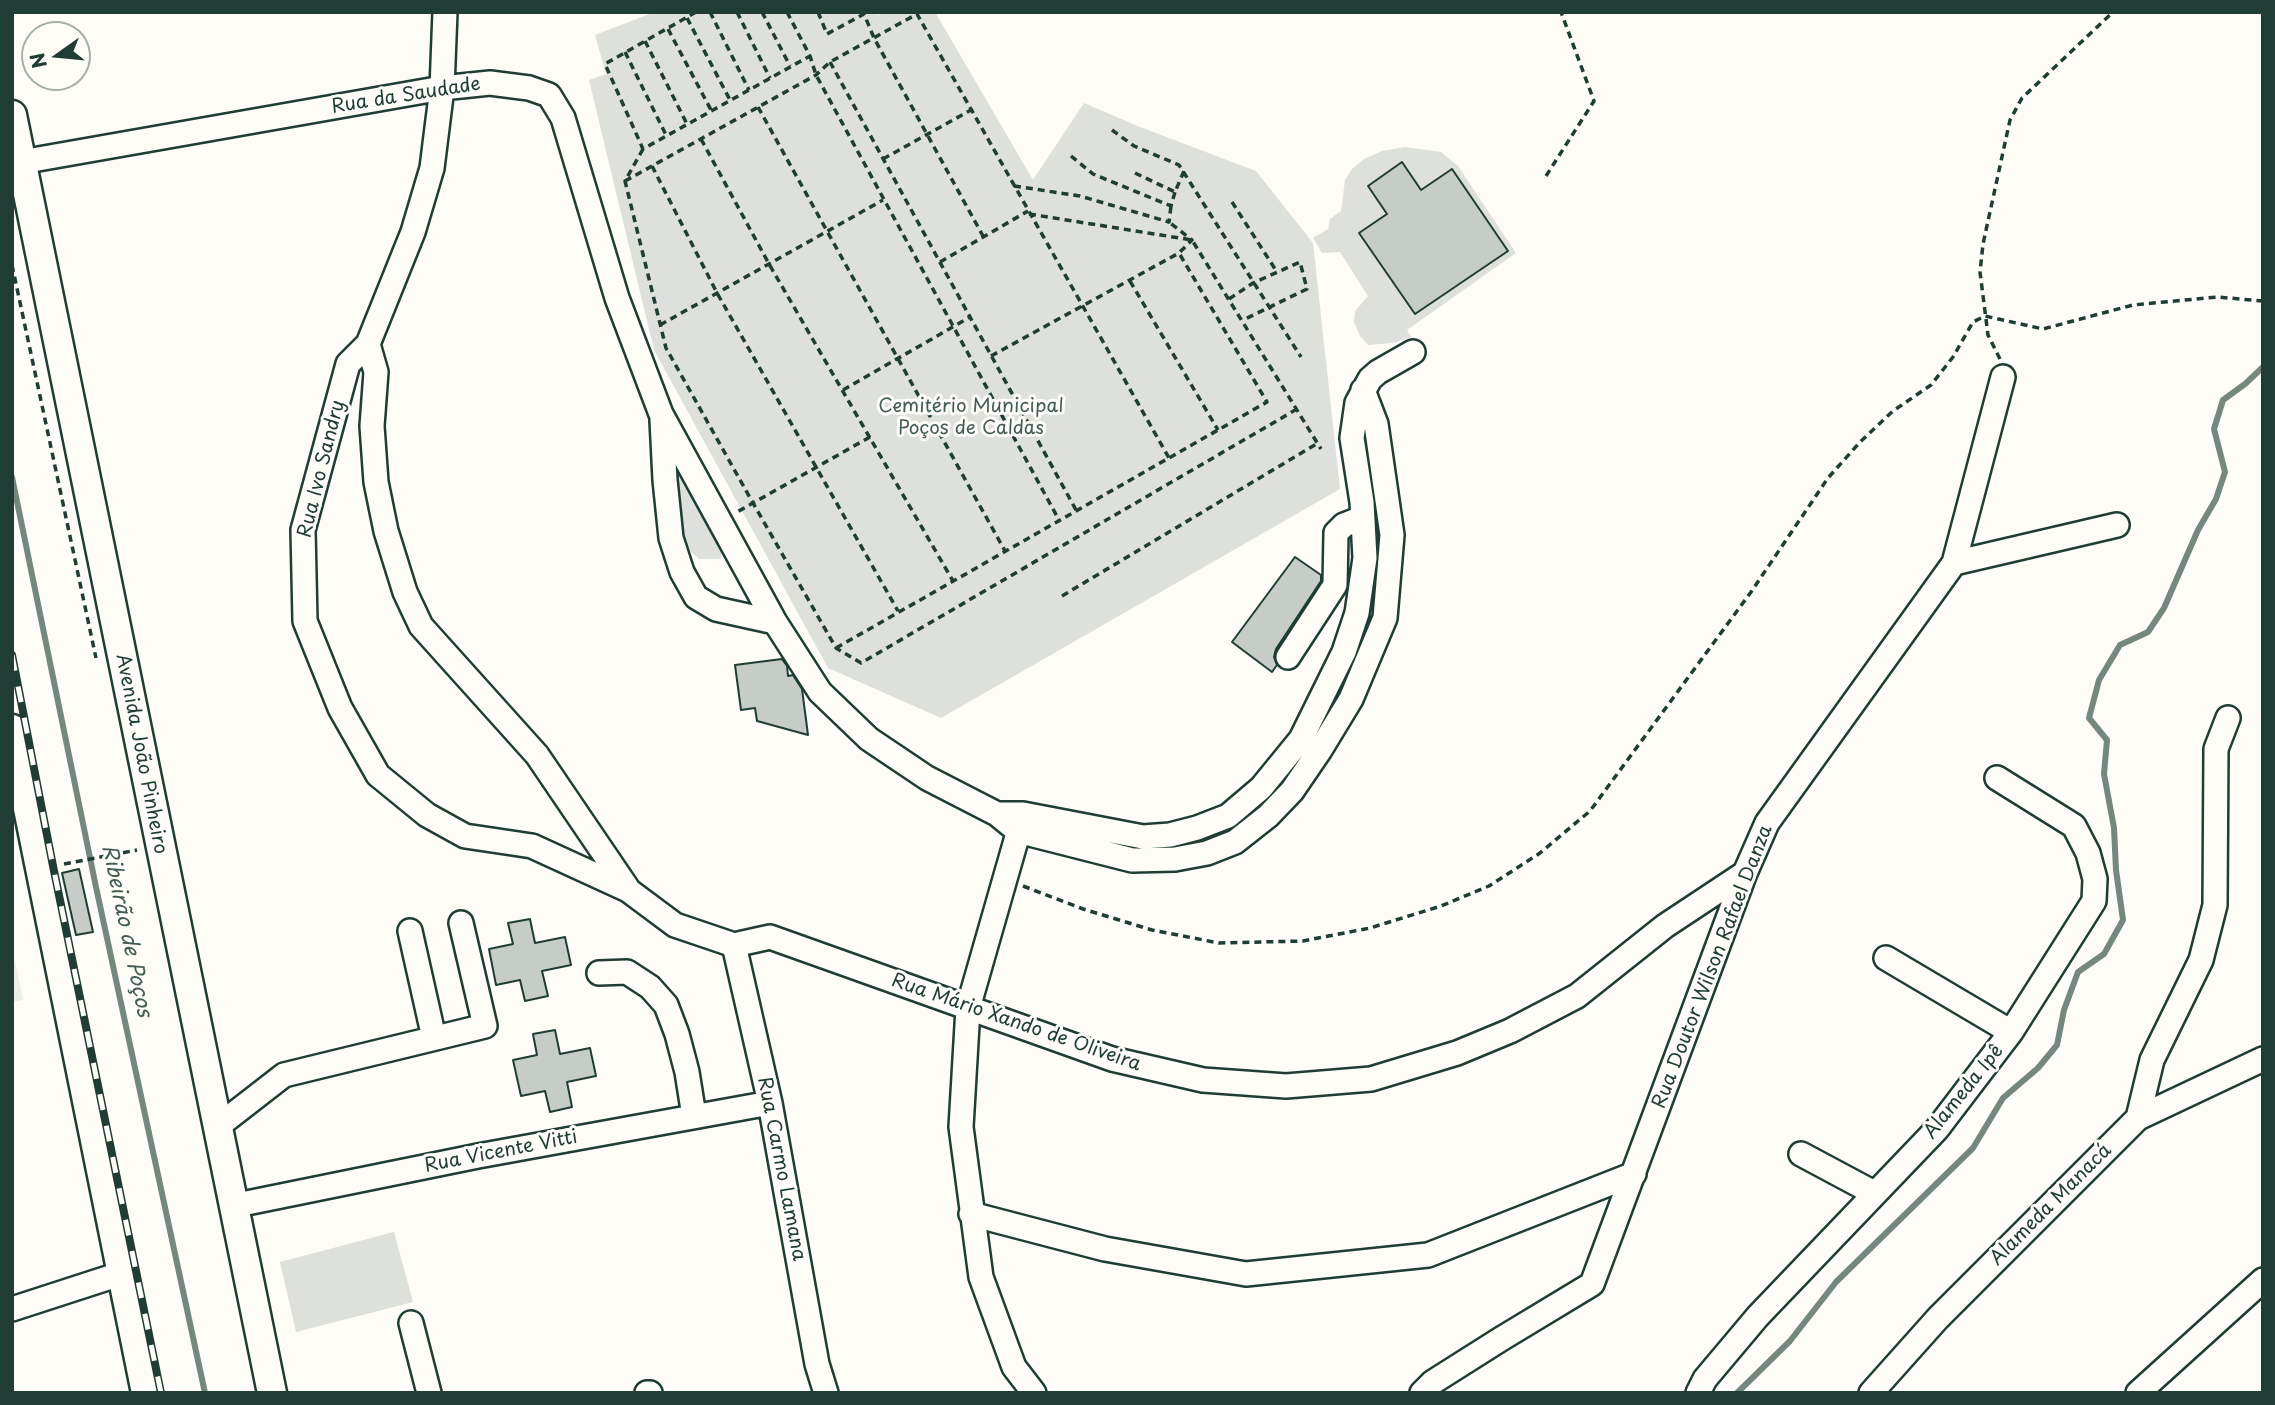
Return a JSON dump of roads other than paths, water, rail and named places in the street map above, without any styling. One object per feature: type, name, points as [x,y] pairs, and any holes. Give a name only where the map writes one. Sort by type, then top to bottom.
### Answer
[{"type":"main road","name":"Avenida João Pinheiro","points":[[12,115],[17,165],[272,1393]]},
{"type":"main road","points":[[12,729],[23,833],[123,1273],[146,1393]]},
{"type":"street","name":"Rua Ivo Sandry","points":[[446,12],[442,88],[432,168],[413,232],[368,344],[348,364],[303,530],[304,621],[340,708],[378,775],[426,815],[464,836],[532,846],[628,890]]},
{"type":"street","name":"Rua da Saudade","points":[[17,165],[442,88],[490,83],[528,88],[549,95],[563,118],[617,298],[661,414],[775,622],[820,692],[869,739],[927,778],[997,814],[1132,860],[1175,859],[1208,853],[1235,842],[1268,816],[1292,791],[1351,699],[1384,618],[1389,591],[1392,535],[1376,424],[1363,390]]},
{"type":"street","points":[[368,344],[376,372],[372,426],[376,482],[405,592],[421,626],[537,755],[628,890],[676,925],[734,945]]},
{"type":"street","points":[[1363,390],[1378,372],[1413,352]]},
{"type":"street","name":"Rua Doutor Wilson Rafael Danza","points":[[1422,1393],[1433,1382],[1592,1284],[1745,873],[1767,823],[1954,563],[2003,377]]},
{"type":"street","name":"Rua da Saudade","points":[[1021,822],[1143,837],[1170,835],[1198,828],[1228,816],[1261,788],[1301,738],[1344,652],[1357,613],[1365,558],[1352,431],[1354,414],[1363,390]]},
{"type":"street","name":"Rua da Saudade","points":[[661,414],[671,538],[682,572],[696,597],[716,609],[775,622]]},
{"type":"street","points":[[1352,431],[1376,424]]},
{"type":"street","points":[[1289,657],[1335,585],[1336,533],[1344,525],[1363,518]]},
{"type":"street","points":[[1954,563],[2117,525]]},
{"type":"street","points":[[2138,1118],[2152,1059],[2201,960],[2215,905],[2216,749],[2228,718]]},
{"type":"street","name":"Alameda Ipê","points":[[1698,1393],[1705,1379],[1758,1316],[1937,1129],[2011,1032],[2094,901],[2095,879],[2088,853],[2074,826],[1997,778]]},
{"type":"street","points":[[1021,822],[968,1008],[961,1127],[981,1277],[1014,1367],[1034,1393]]},
{"type":"street","name":"Rua Mário Xando de Oliveira","points":[[734,945],[770,937],[1112,1059],[1203,1080],[1286,1086],[1371,1079],[1457,1053],[1510,1031],[1577,996],[1665,926],[1745,873]]},
{"type":"street","points":[[217,1127],[284,1075],[485,1026],[461,923]]},
{"type":"street","points":[[410,931],[434,1038]]},
{"type":"street","name":"Rua Carmo Lamana","points":[[734,945],[770,1103],[817,1364],[826,1393]]},
{"type":"street","points":[[1886,958],[2011,1032]]},
{"type":"street","points":[[599,973],[626,972],[650,987],[666,1006],[687,1072],[694,1116]]},
{"type":"street","name":"Alameda Manacá","points":[[1871,1393],[1938,1318],[2138,1118],[2263,1059]]},
{"type":"street","name":"Rua Vicente Vitti","points":[[232,1206],[478,1156],[770,1103]]},
{"type":"street","points":[[1801,1154],[1874,1193]]},
{"type":"street","points":[[971,1214],[1105,1249],[1246,1274],[1428,1255],[1634,1174]]},
{"type":"street","points":[[12,1309],[123,1273]]},
{"type":"street","points":[[2138,1393],[2263,1280]]},
{"type":"street","points":[[411,1323],[429,1393]]},
{"type":"waterway","points":[[1737,1393],[1790,1341],[1836,1282],[1973,1148],[2003,1098],[2038,1068],[2057,1045],[2064,1010],[2078,972],[2104,954],[2123,920],[2114,828],[2104,774],[2107,740],[2089,718],[2099,680],[2120,645],[2148,632],[2164,608],[2198,530],[2216,499],[2225,472],[2214,429],[2223,400],[2263,367]]},
{"type":"waterway","name":"Ribeirão de Poços","points":[[12,477],[96,887],[205,1393]]},
{"type":"railway","points":[[12,655],[161,1393]]},
{"type":"park label","name":"Cemitério Municipal Poços de Caldas","points":[[971,418]]}]
